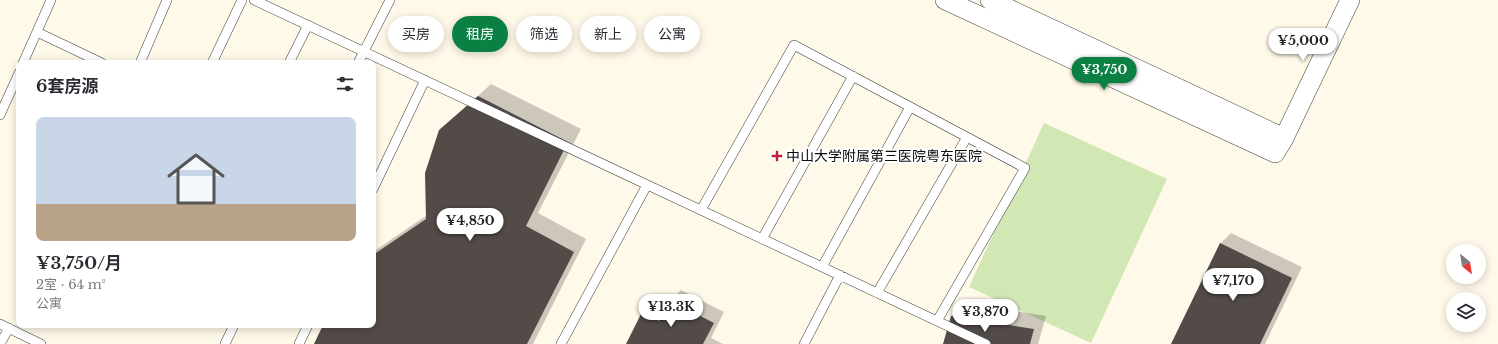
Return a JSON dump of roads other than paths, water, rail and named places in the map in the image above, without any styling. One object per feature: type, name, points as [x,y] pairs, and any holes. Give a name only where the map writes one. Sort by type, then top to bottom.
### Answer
[{"type":"street","points":[[945,0],[1275,153],[1284,138],[1350,0]]},
{"type":"street","points":[[990,0],[1284,138]]},
{"type":"lane","points":[[24,60],[51,0]]},
{"type":"lane","points":[[141,60],[167,0]]},
{"type":"lane","points":[[213,60],[242,0]]},
{"type":"lane","points":[[254,0],[986,344]]},
{"type":"lane","points":[[359,60],[390,0]]},
{"type":"lane","points":[[290,60],[308,25]]},
{"type":"lane","points":[[38,32],[96,60]]},
{"type":"lane","points":[[701,210],[794,45],[1025,168],[937,321]]},
{"type":"lane","points":[[762,239],[853,76]]},
{"type":"lane","points":[[0,115],[16,80]]},
{"type":"lane","points":[[376,183],[425,80]]},
{"type":"lane","points":[[822,267],[910,107]]},
{"type":"lane","points":[[877,293],[967,137]]},
{"type":"lane","points":[[561,344],[647,185]]},
{"type":"lane","points":[[804,344],[840,276]]},
{"type":"lane","points":[[0,344],[4,326],[40,344]]},
{"type":"lane","points":[[225,344],[233,328]]},
{"type":"lane","points":[[299,344],[307,328]]},
{"type":"place","name":"中山大学附属第三医院粤东医院","points":[[777,156]]}]
